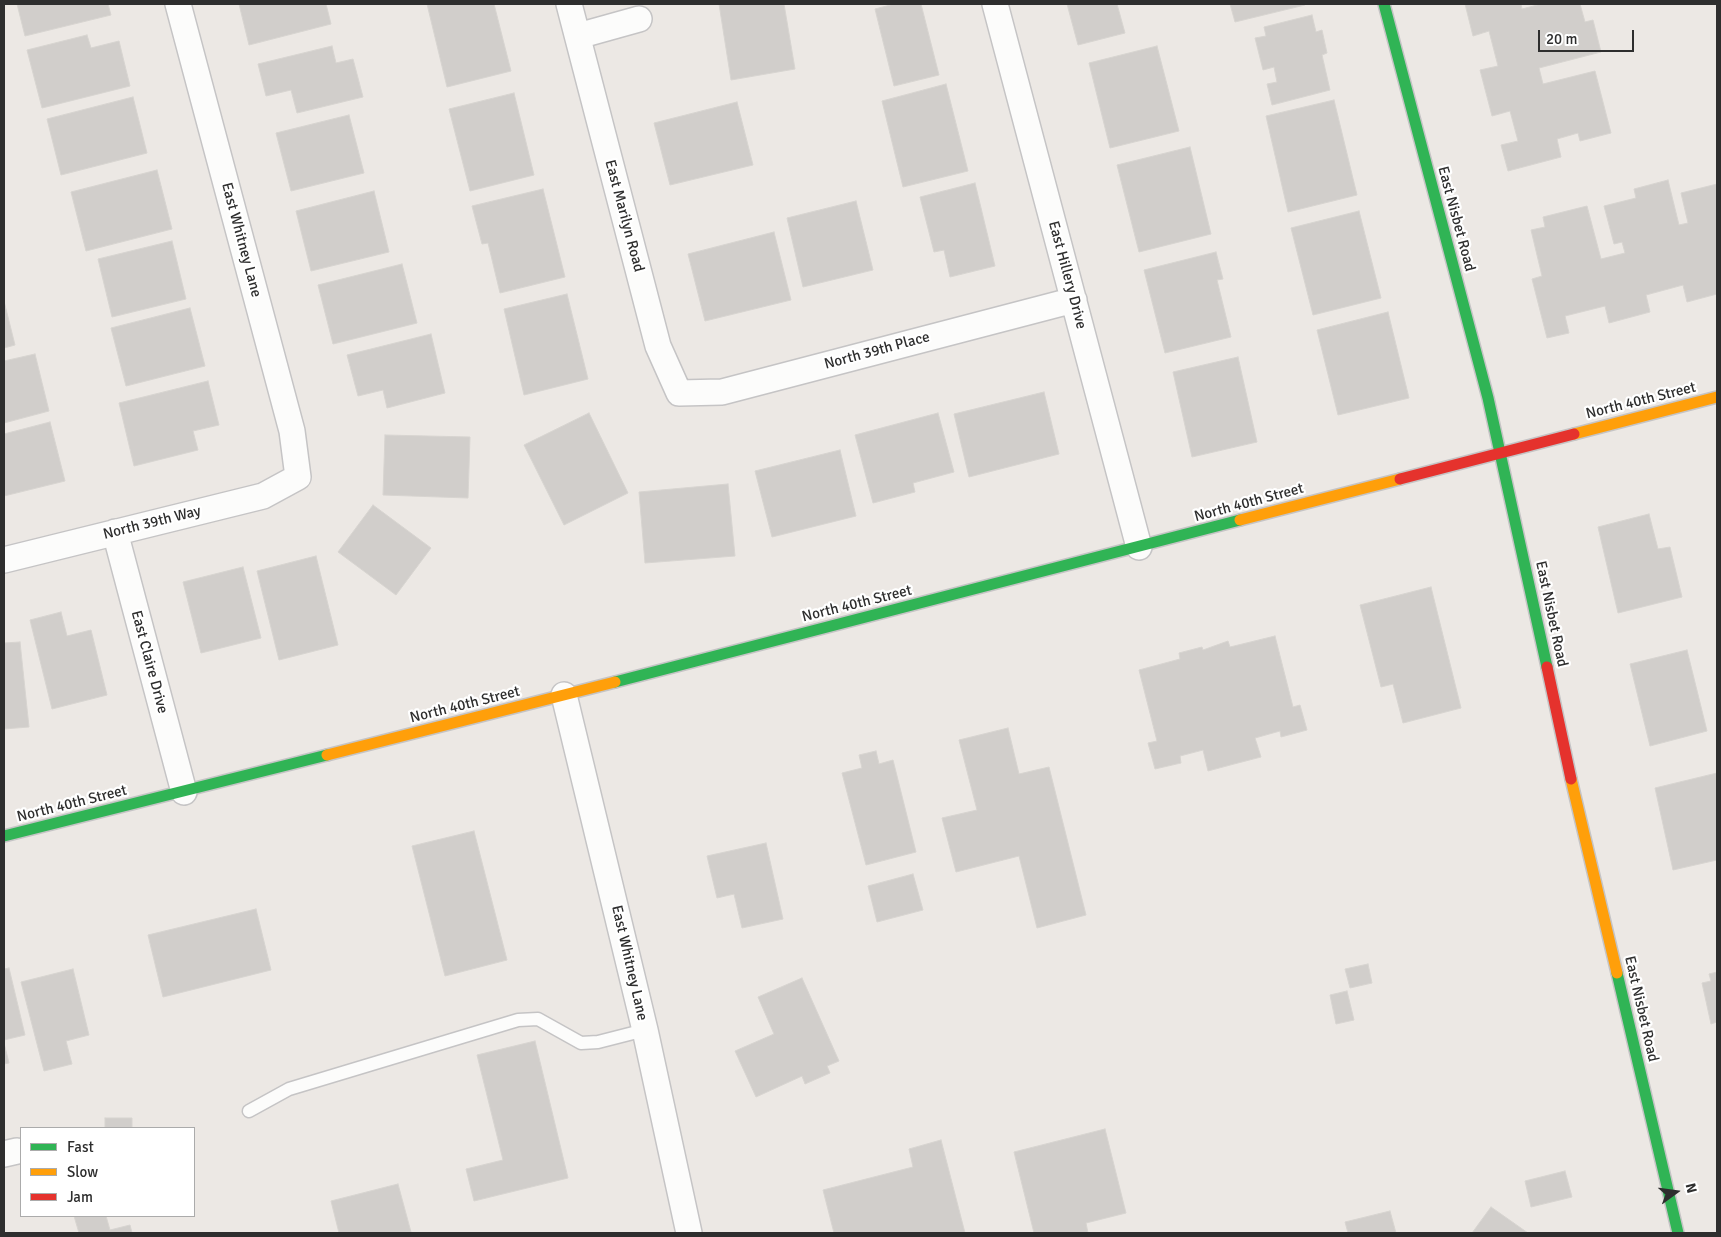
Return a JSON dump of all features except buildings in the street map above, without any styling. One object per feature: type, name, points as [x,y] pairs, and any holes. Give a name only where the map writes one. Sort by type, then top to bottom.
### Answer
[{"type":"main road","name":"East Nisbet Road","points":[[1384,4],[1484,384],[1570,773],[1678,1233]]},
{"type":"main road","name":"North 40th Street","points":[[4,836],[564,695],[1717,397]]},
{"type":"street","name":"East Whitney Lane","points":[[178,4],[292,431],[298,477]]},
{"type":"street","name":"East Marilyn Road","points":[[568,4],[578,36],[658,346],[679,393]]},
{"type":"street","name":"East Hillery Drive","points":[[995,4],[1139,547]]},
{"type":"street","points":[[578,36],[639,20]]},
{"type":"street","name":"North 39th Place","points":[[679,393],[722,392],[1074,300]]},
{"type":"street","name":"North 39th Way","points":[[4,560],[263,496],[298,477]]},
{"type":"street","name":"East Claire Drive","points":[[115,532],[184,792]]},
{"type":"street","name":"East Whitney Lane","points":[[564,695],[645,1030],[689,1233]]},
{"type":"lane","points":[[249,1111],[289,1089],[518,1020],[538,1019],[580,1043],[598,1042],[645,1030]]},
{"type":"traffic: fast","points":[[1384,4],[1488,398],[1547,667]]},
{"type":"traffic: fast","points":[[615,682],[1240,520]]},
{"type":"traffic: fast","points":[[4,836],[327,755]]},
{"type":"traffic: fast","points":[[1617,973],[1678,1233]]},
{"type":"traffic: slow","points":[[1574,434],[1717,397]]},
{"type":"traffic: slow","points":[[1240,520],[1400,479]]},
{"type":"traffic: slow","points":[[327,755],[615,682]]},
{"type":"traffic: slow","points":[[1571,779],[1617,973]]},
{"type":"traffic: jam","points":[[1400,479],[1574,434]]},
{"type":"traffic: jam","points":[[1547,667],[1571,779]]}]
